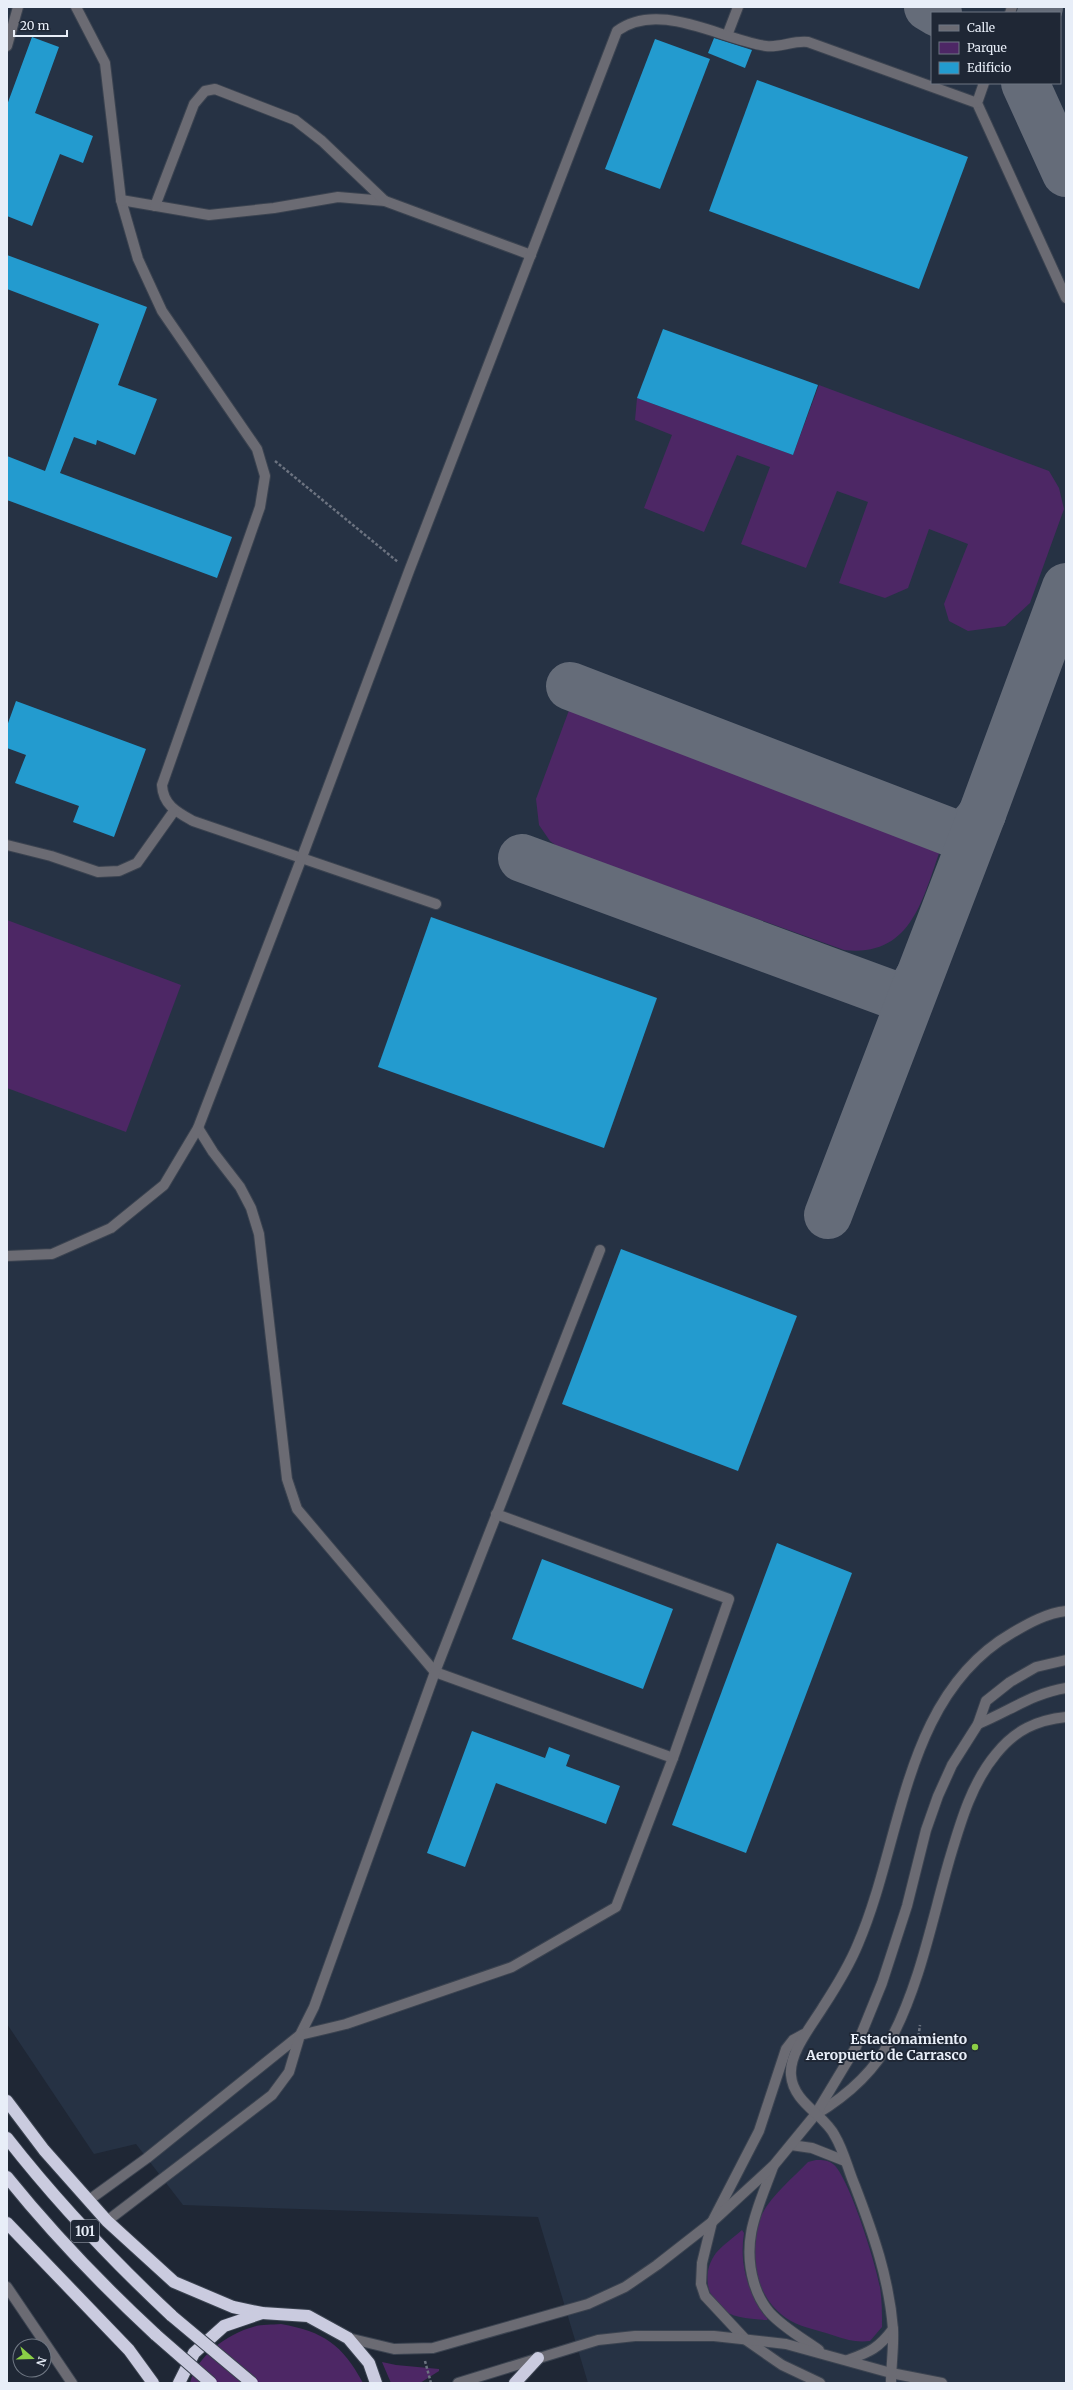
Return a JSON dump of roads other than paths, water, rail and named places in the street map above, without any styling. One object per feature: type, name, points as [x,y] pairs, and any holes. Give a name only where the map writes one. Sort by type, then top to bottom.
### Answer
[{"type":"highway","points":[[7,2101],[44,2150],[107,2221],[174,2282],[202,2296],[233,2307],[262,2313],[308,2316],[348,2338],[369,2364],[376,2383]]},
{"type":"highway","name":"101","points":[[7,2138],[76,2222],[172,2316],[252,2383]]},
{"type":"highway","name":"101","points":[[7,2177],[62,2243],[109,2292],[211,2383]]},
{"type":"highway","points":[[7,2223],[129,2350],[153,2383]]},
{"type":"highway","points":[[179,2383],[194,2353],[224,2326],[262,2313]]},
{"type":"highway","points":[[516,2383],[538,2358]]},
{"type":"street","points":[[7,46],[18,7]]},
{"type":"street","points":[[76,7],[105,64],[120,200],[138,259],[162,311],[257,449],[265,476],[260,507],[162,785],[163,796],[174,811],[193,821],[436,904]]},
{"type":"street","points":[[728,33],[738,7]]},
{"type":"street","points":[[7,1256],[52,1254],[111,1228],[164,1185],[198,1128],[302,857],[409,571],[617,31],[634,18],[662,13],[768,47],[798,41],[808,42],[977,104]]},
{"type":"street","points":[[984,84],[977,104],[1066,298]]},
{"type":"street","points":[[155,206],[194,104],[206,91],[216,89],[295,120],[322,141],[385,201]]},
{"type":"street","points":[[120,200],[209,215],[274,208],[338,197],[385,201],[531,255]]},
{"type":"street","points":[[7,846],[51,856],[98,872],[119,871],[137,863],[174,811]]},
{"type":"street","points":[[198,1128],[213,1152],[240,1187],[250,1208],[259,1234],[287,1479],[297,1509],[435,1672],[673,1758]]},
{"type":"street","points":[[107,2221],[272,2095],[289,2072],[300,2035],[314,2008],[435,1672],[600,1250]]},
{"type":"street","points":[[89,2200],[147,2158],[300,2035],[346,2024],[512,1967],[616,1907],[673,1758],[729,1599],[496,1514]]},
{"type":"street","points":[[891,2378],[894,2353],[888,2286],[874,2234],[835,2133],[815,2115],[793,2086],[791,2066],[804,2034],[838,1984],[858,1945],[915,1761],[936,1711],[971,1665],[999,1641],[1030,1622],[1066,1611]]},
{"type":"street","points":[[348,2338],[394,2349],[424,2349],[505,2329],[588,2304],[624,2287],[712,2222],[774,2165],[815,2115],[856,2047],[882,1983],[907,1906],[926,1830],[938,1796],[952,1765],[978,1724],[986,1701],[1010,1682],[1036,1667],[1066,1660]]},
{"type":"street","points":[[978,1724],[997,1717],[1030,1697],[1066,1688]]},
{"type":"street","points":[[815,2115],[839,2100],[856,2084],[891,2040],[911,1992],[954,1843],[965,1809],[978,1780],[996,1753],[1025,1729],[1044,1720],[1066,1718]]},
{"type":"street","points":[[804,2034],[793,2040],[786,2049],[759,2131],[712,2222],[702,2263],[701,2284],[705,2296],[746,2340],[782,2365],[820,2383]]},
{"type":"street","points":[[791,2145],[812,2148],[845,2161]]},
{"type":"street","points":[[774,2165],[749,2235],[749,2264],[756,2291],[769,2312],[787,2329],[826,2355]]},
{"type":"street","points":[[7,2287],[72,2383]]},
{"type":"street","points":[[848,2360],[866,2353],[882,2344],[893,2329]]},
{"type":"street","points":[[458,2383],[598,2340],[635,2336],[714,2336],[786,2344],[848,2360],[891,2378],[909,2383]]},
{"type":"street","points":[[891,2378],[942,2383]]},
{"type":"place","name":"Estacionamiento Aeropuerto de Carrasco","points":[[975,2047]]}]
